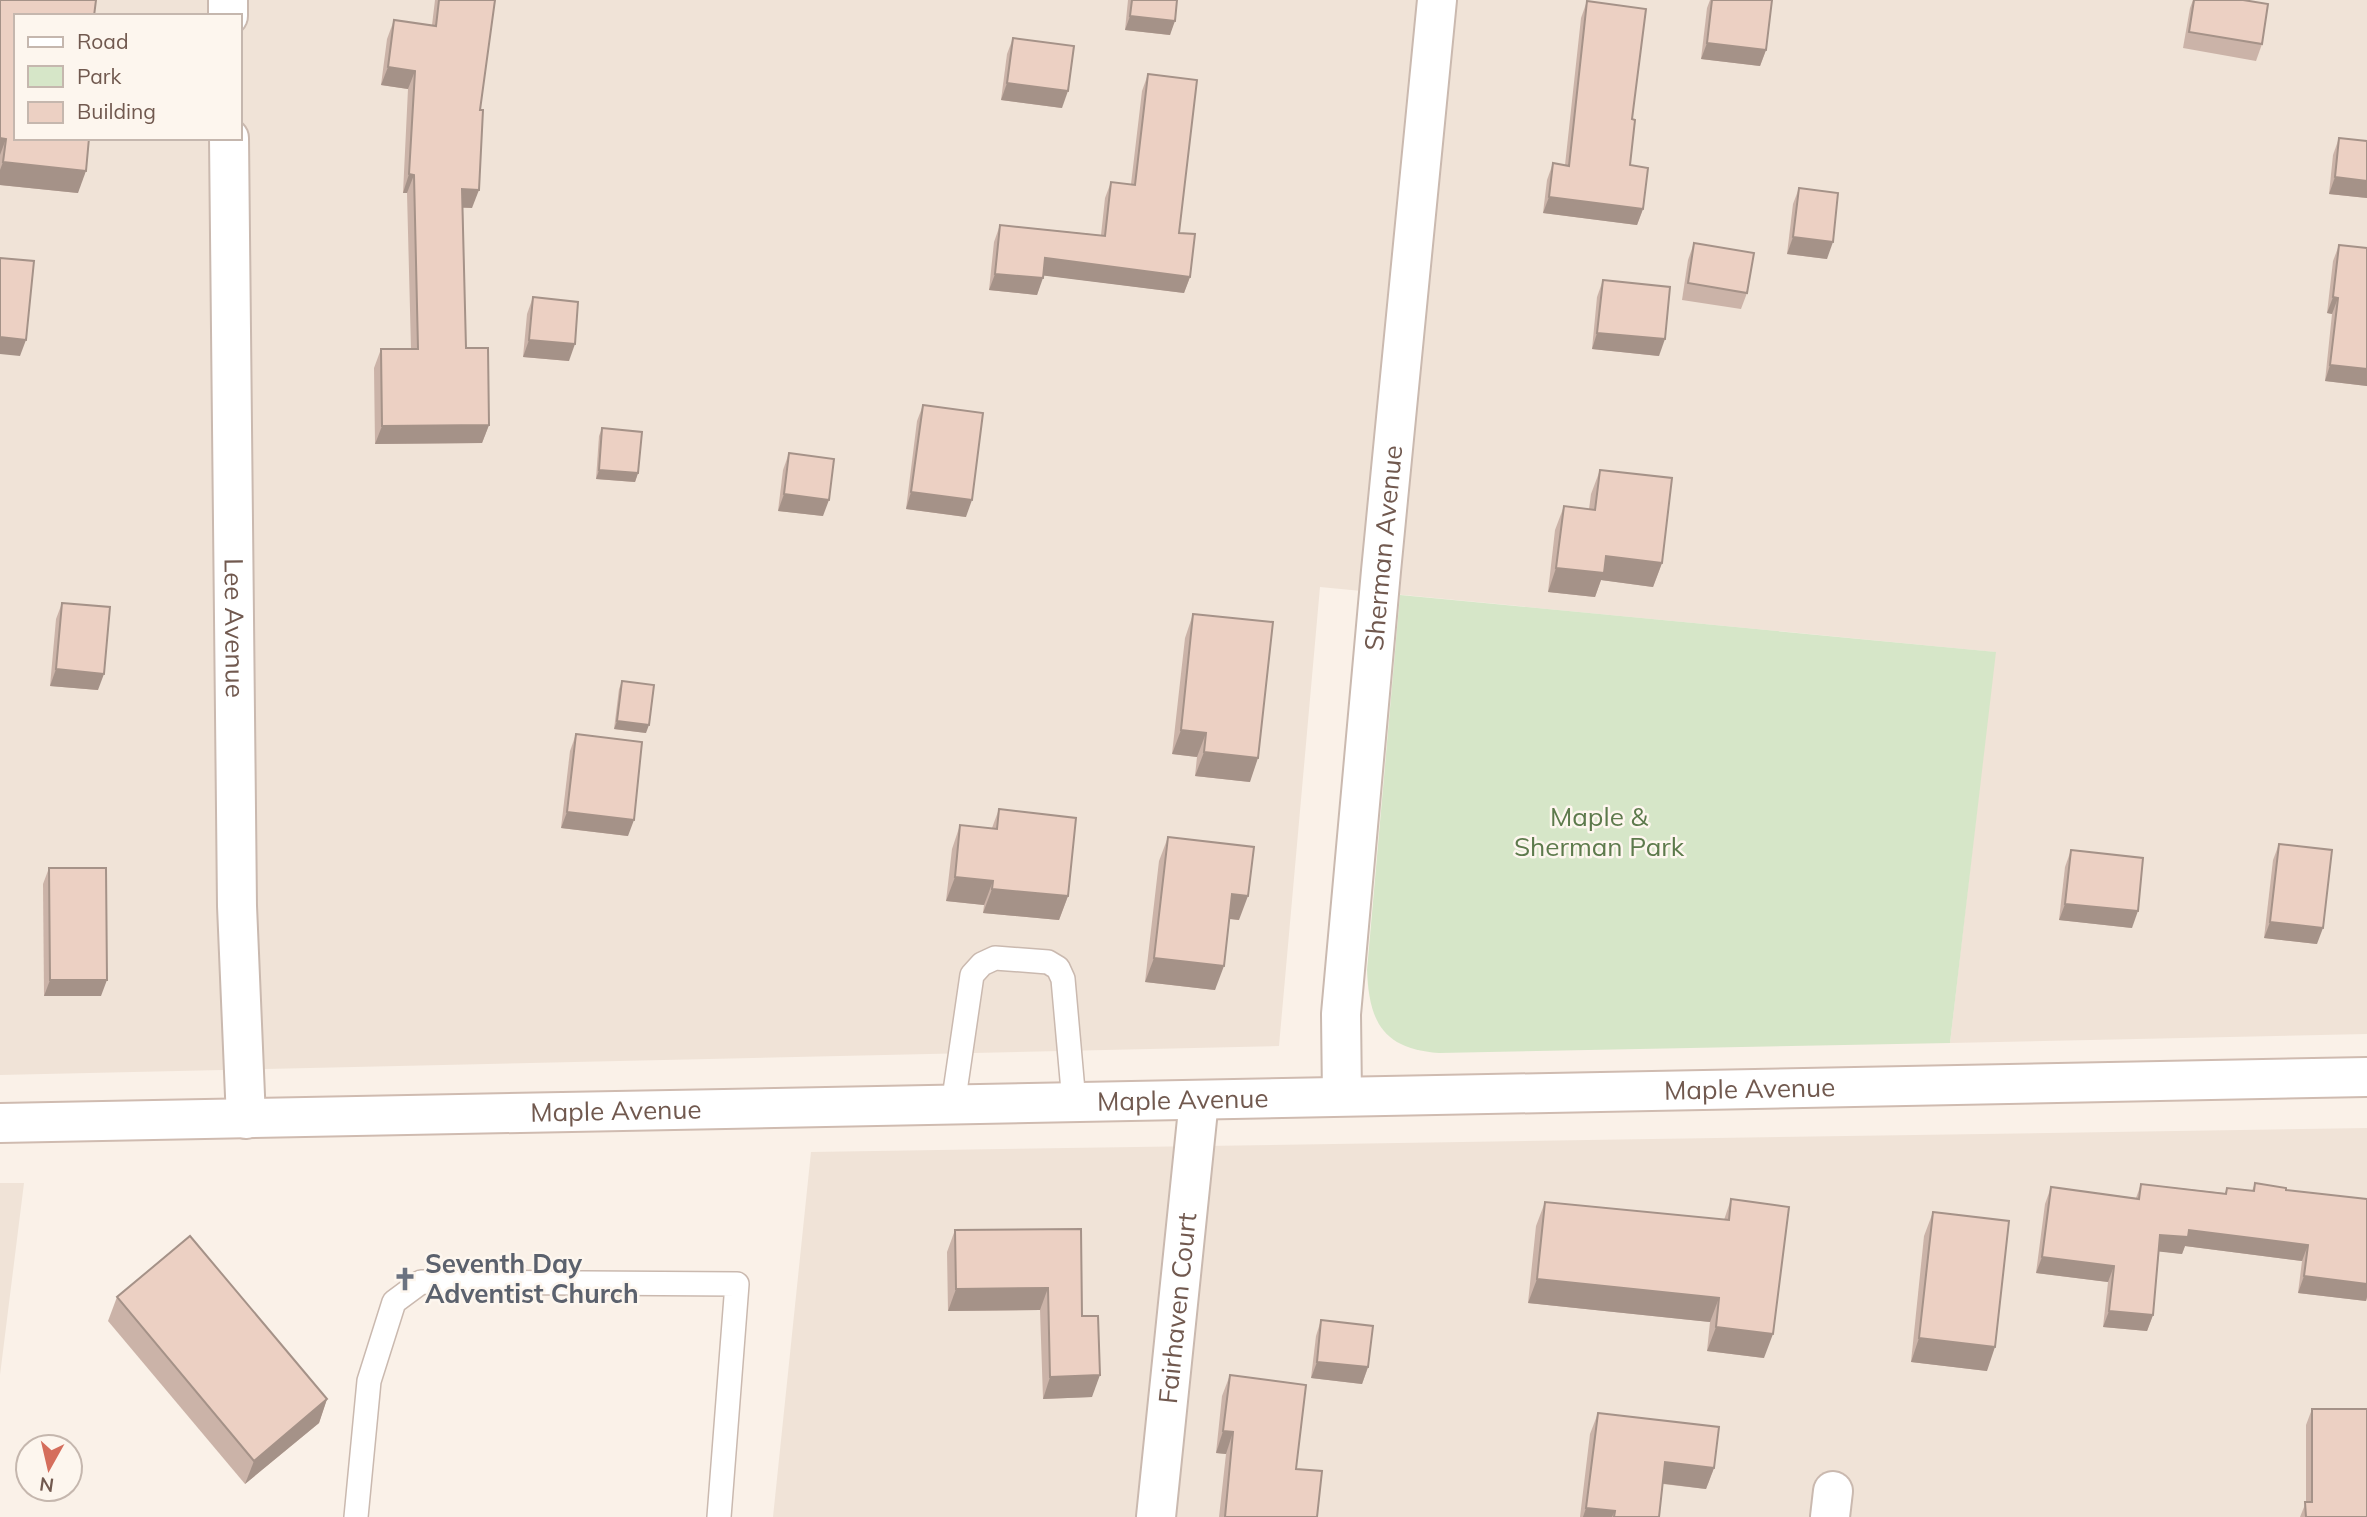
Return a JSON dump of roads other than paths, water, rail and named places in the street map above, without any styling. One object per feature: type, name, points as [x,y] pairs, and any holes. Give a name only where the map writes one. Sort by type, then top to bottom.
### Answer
[{"type":"street","name":"Sherman Avenue","points":[[1342,1096],[1341,1014],[1437,0]]},
{"type":"street","name":"Lee Avenue","points":[[229,140],[237,906],[246,1119]]},
{"type":"street","name":"Maple Avenue","points":[[0,1123],[2367,1077]]},
{"type":"street","name":"Fairhaven Court","points":[[1156,1517],[1199,1100]]},
{"type":"lane","points":[[953,1105],[972,975],[982,964],[995,958],[1048,962],[1058,968],[1063,979],[1074,1102]]},
{"type":"lane","points":[[356,1517],[369,1381],[394,1302],[421,1282],[435,1282],[737,1284],[719,1517]]},
{"type":"place","name":"Seventh Day Adventist Church","points":[[405,1279]]},
{"type":"park label","name":"Maple & Sherman Park","points":[[1599,832]]}]
